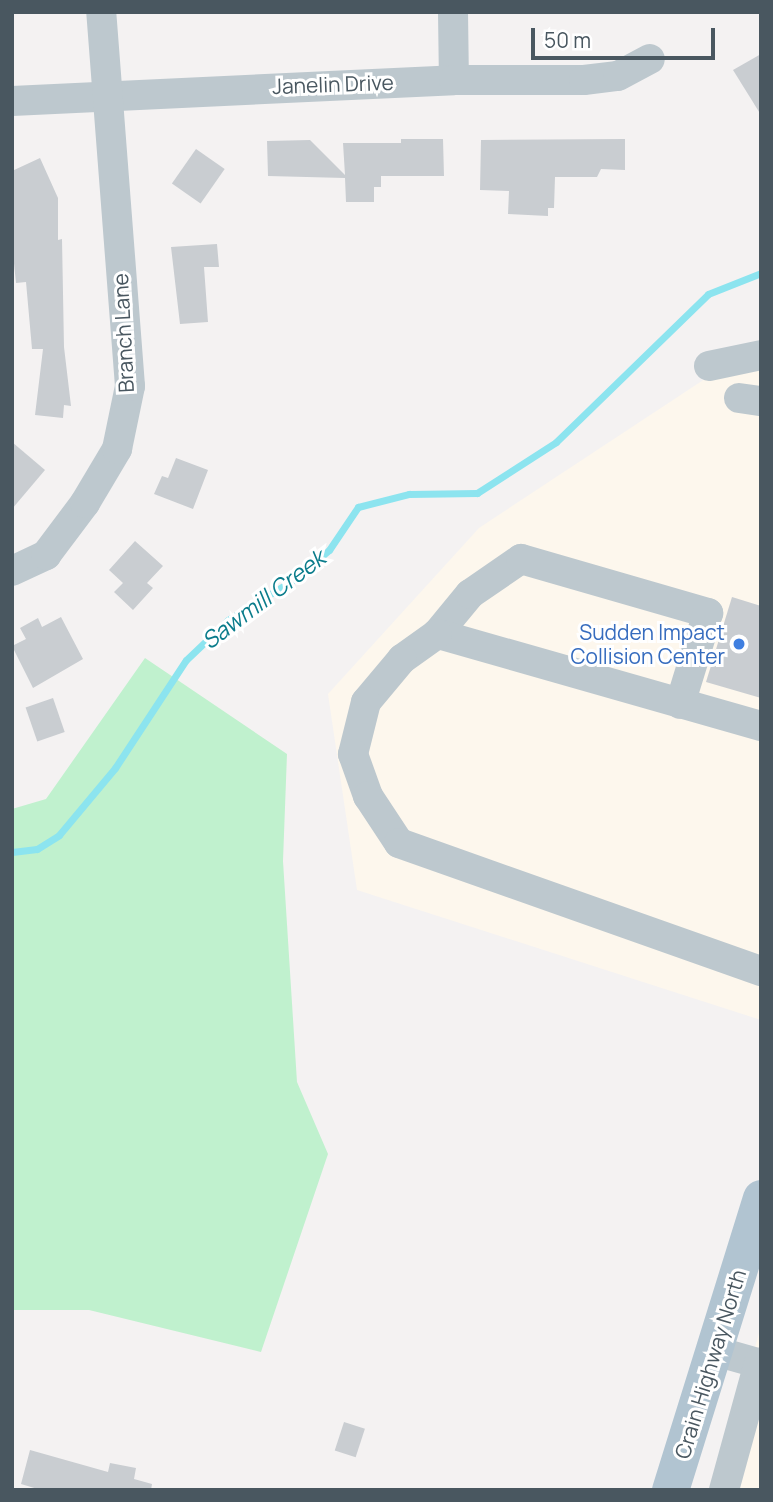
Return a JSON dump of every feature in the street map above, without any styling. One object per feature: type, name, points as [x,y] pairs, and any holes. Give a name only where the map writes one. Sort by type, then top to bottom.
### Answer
[{"type":"main road","name":"Crain Highway North","points":[[670,1490],[761,1198]]},
{"type":"street","name":"Branch Lane","points":[[12,571],[46,555],[85,503],[117,449],[131,386],[101,12]]},
{"type":"street","points":[[453,12],[454,80]]},
{"type":"street","name":"Janelin Drive","points":[[12,101],[106,93],[454,80],[583,80],[618,76],[650,59]]},
{"type":"street","points":[[709,366],[761,355]]},
{"type":"street","points":[[680,704],[708,613],[521,559],[470,594],[436,634],[402,659],[366,702],[353,754],[368,796],[399,843],[760,967]]},
{"type":"street","points":[[436,634],[761,726]]},
{"type":"street","points":[[715,1351],[760,1363],[724,1490]]},
{"type":"shaded area","points":[[761,342],[761,1020],[357,890],[328,694],[479,528]]},
{"type":"shaded area","points":[[761,1326],[761,1490],[715,1490]]},
{"type":"green space","points":[[145,658],[287,754],[283,861],[297,1082],[328,1154],[261,1352],[89,1310],[12,1310],[12,809],[46,799]]},
{"type":"building","points":[[761,54],[761,115],[733,70]]},
{"type":"building","points":[[401,139],[443,139],[444,176],[381,176],[381,187],[374,187],[374,202],[346,202],[345,178],[268,176],[267,141],[310,140],[345,175],[343,143],[401,143]]},
{"type":"building","points":[[625,139],[625,170],[601,169],[597,177],[555,177],[554,208],[548,208],[548,216],[508,214],[509,191],[480,190],[481,140]]},
{"type":"building","points":[[196,149],[225,169],[201,203],[172,183]]},
{"type":"building","points":[[40,158],[58,198],[58,240],[62,239],[64,347],[71,406],[64,405],[63,418],[35,415],[43,349],[32,349],[26,282],[16,283],[12,244],[12,171]]},
{"type":"building","points":[[217,244],[219,267],[204,267],[208,322],[180,324],[171,247]]},
{"type":"building","points":[[12,442],[45,470],[12,509]]},
{"type":"building","points":[[176,458],[208,470],[193,509],[154,494],[162,476],[168,478]]},
{"type":"building","points":[[135,541],[163,566],[147,583],[153,588],[133,610],[114,592],[123,583],[109,570]]},
{"type":"building","name":"Sudden Impact Collision Center","points":[[732,597],[761,606],[761,698],[706,682]]},
{"type":"building","points":[[61,617],[83,659],[33,688],[12,646],[26,639],[20,628],[38,618],[42,627]]},
{"type":"building","points":[[53,698],[65,732],[37,741],[26,707]]},
{"type":"building","points":[[344,1422],[365,1429],[356,1457],[335,1451]]},
{"type":"building","points":[[30,1450],[108,1472],[110,1463],[136,1468],[134,1479],[152,1484],[151,1490],[41,1490],[21,1484]]},
{"type":"waterway","name":"Sawmill Creek","points":[[12,852],[37,849],[59,835],[115,768],[186,660],[228,620],[293,580],[329,550],[358,507],[409,494],[477,493],[556,442],[708,294],[761,273]]},
{"type":"place","name":"Sudden Impact Collision Center","points":[[739,644]]}]
